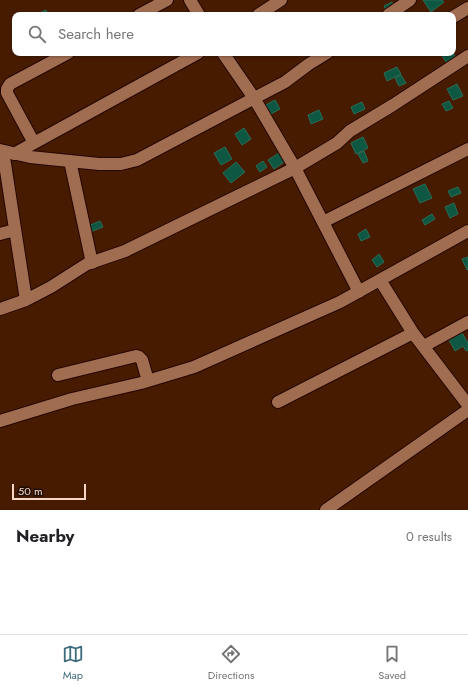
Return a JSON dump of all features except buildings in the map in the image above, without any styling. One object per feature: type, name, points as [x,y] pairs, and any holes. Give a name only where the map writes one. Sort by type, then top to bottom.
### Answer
[{"type":"street","points":[[145,12],[167,0]]},
{"type":"street","points":[[190,0],[197,12]]},
{"type":"street","points":[[263,12],[281,0]]},
{"type":"street","points":[[392,12],[410,0]]},
{"type":"street","points":[[456,15],[468,8]]},
{"type":"street","points":[[34,143],[7,93],[7,89],[10,84],[62,56]]},
{"type":"street","points":[[6,152],[34,143],[193,56]]},
{"type":"street","points":[[225,56],[254,98],[295,168],[359,292]]},
{"type":"street","points":[[6,152],[30,157],[70,161],[122,164],[137,160],[285,82],[322,56]]},
{"type":"street","points":[[0,309],[26,300],[51,287],[87,264],[125,251],[295,168],[337,143],[350,131],[468,56]]},
{"type":"street","points":[[323,222],[468,148]]},
{"type":"street","points":[[6,152],[15,230],[26,300]]},
{"type":"street","points":[[70,161],[92,263]]},
{"type":"street","points":[[0,234],[15,230]]},
{"type":"street","points":[[0,421],[72,399],[148,381],[194,367],[340,302],[468,232]]},
{"type":"street","points":[[380,280],[414,333],[468,405]]},
{"type":"street","points":[[424,346],[468,322]]},
{"type":"street","points":[[278,402],[414,333]]},
{"type":"street","points":[[58,375],[136,356],[142,360],[148,381]]},
{"type":"street","points":[[326,510],[468,410]]}]
